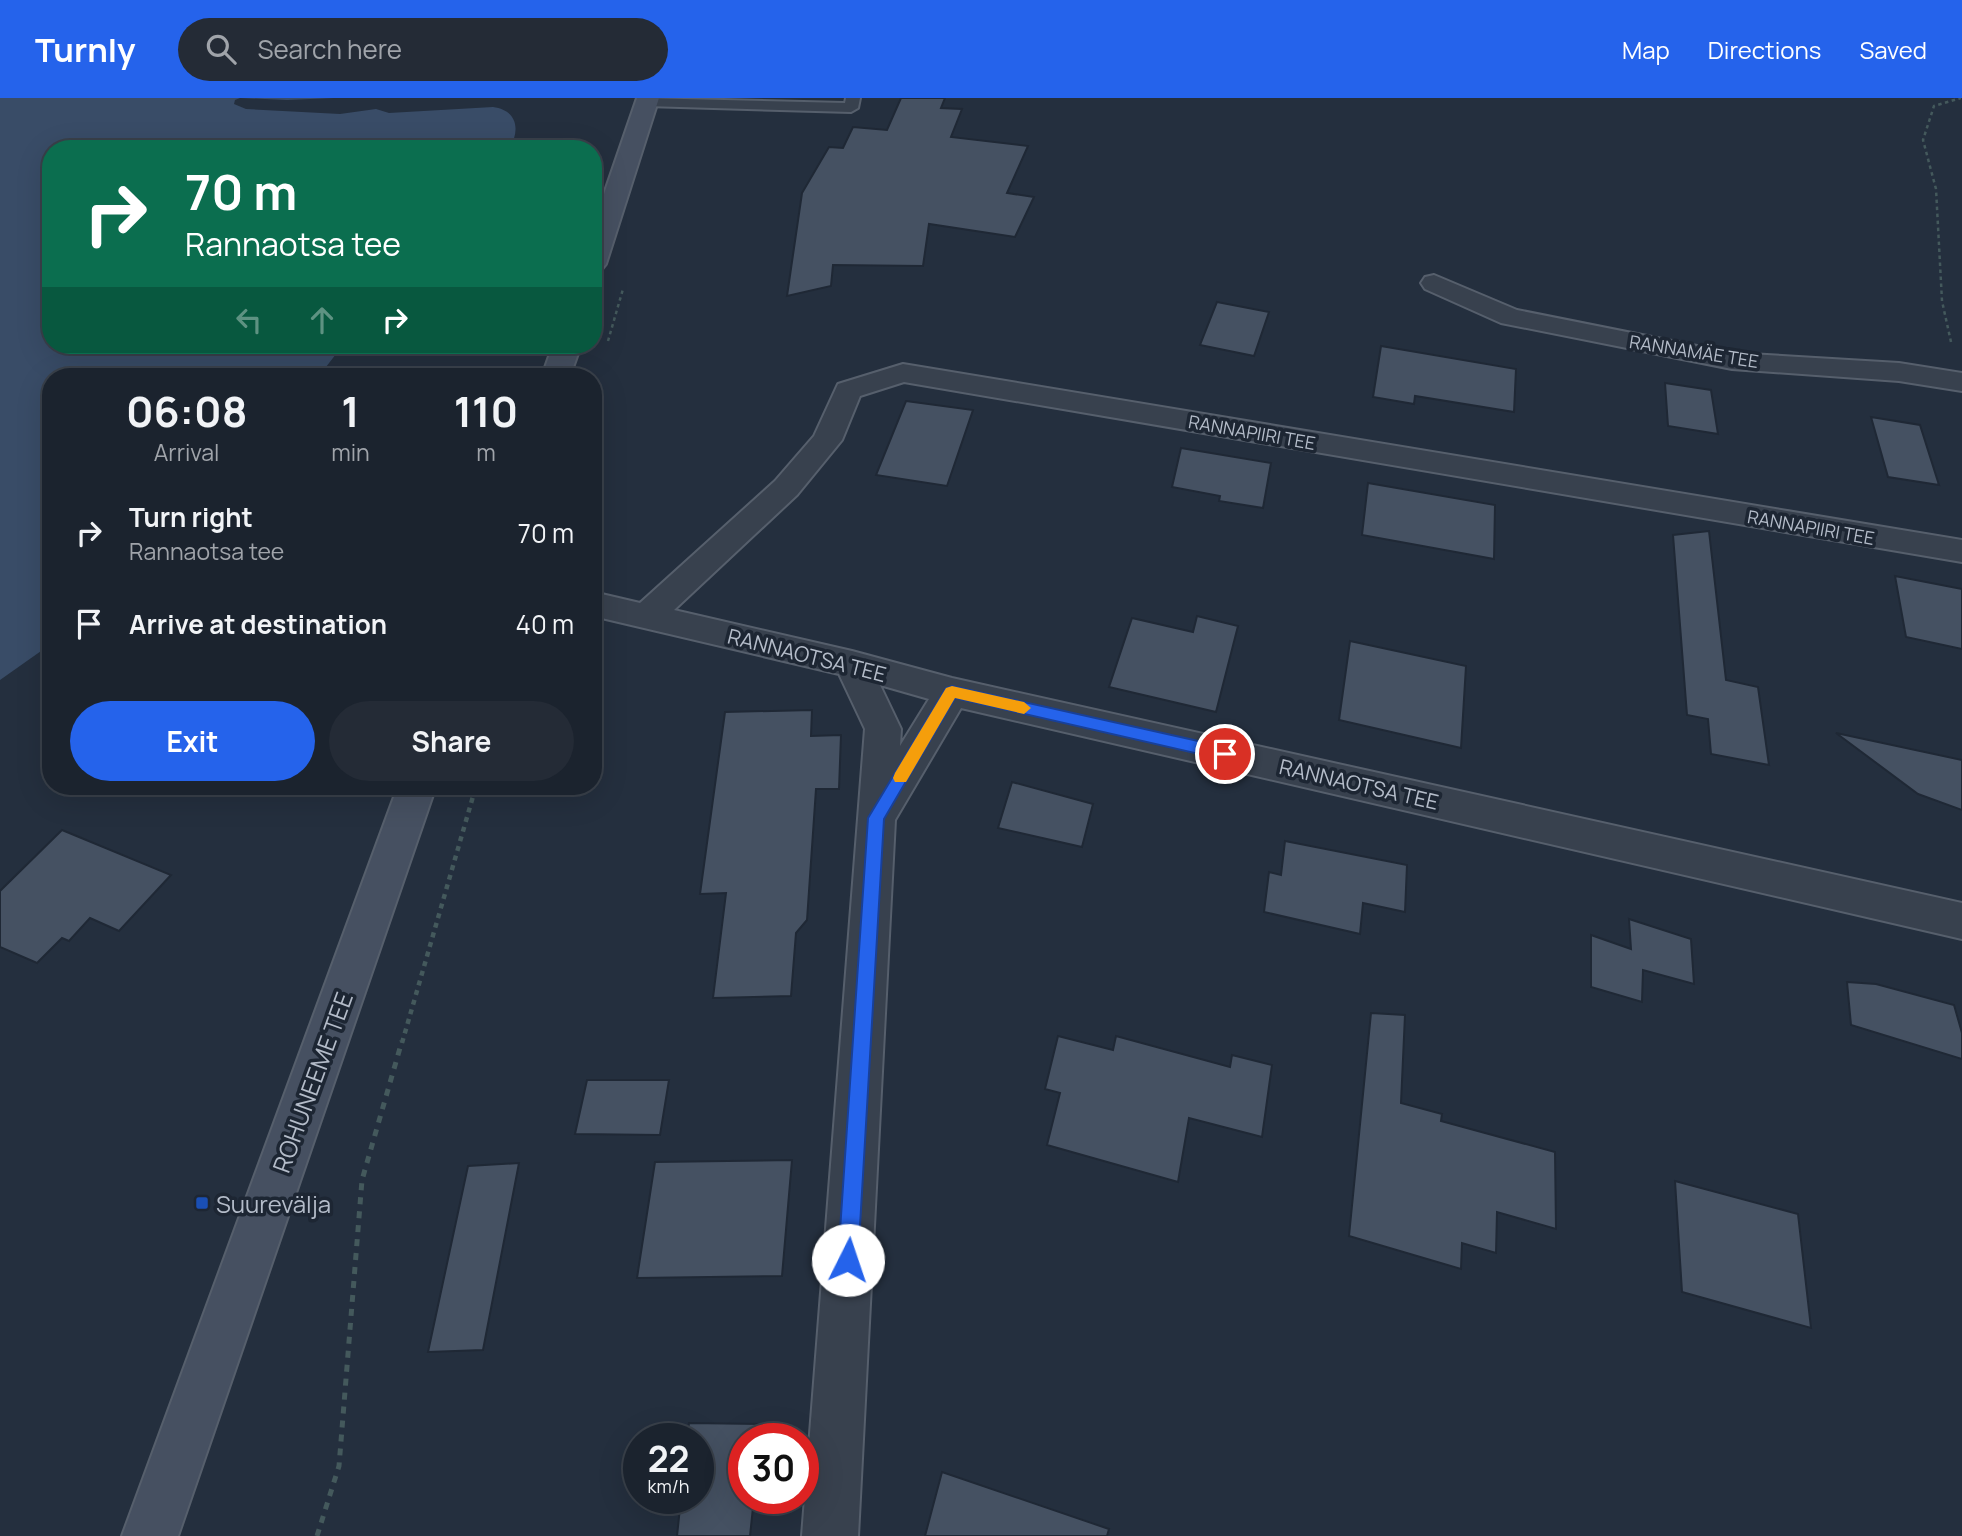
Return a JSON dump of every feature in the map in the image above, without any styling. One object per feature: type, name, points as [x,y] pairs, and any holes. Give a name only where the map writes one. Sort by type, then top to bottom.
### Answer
[{"type":"street","points":[[602,237],[647,100]]},
{"type":"street","name":"RANNAMÄE TEE","points":[[1434,283],[1510,317],[1732,361],[1899,372],[1960,381]]},
{"type":"street","name":"RANNAPIIRI TEE","points":[[646,617],[786,488],[827,440],[848,390],[902,373],[1962,551]]},
{"type":"street","name":"RANNAOTSA TEE","points":[[602,606],[852,664],[952,692],[1962,920]]},
{"type":"street","points":[[830,1536],[883,729],[852,664]]},
{"type":"street","points":[[876,818],[952,692]]},
{"type":"street","name":"ROHUNEEME TEE","points":[[150,1536],[414,795]]},
{"type":"lane","points":[[647,100],[851,108],[853,98]]},
{"type":"path","points":[[1960,381],[1942,301],[1936,189],[1923,140],[1934,106],[1961,98]]},
{"type":"path","points":[[317,1536],[339,1466],[362,1180],[473,795]]},
{"type":"water","points":[[0,98],[240,98],[235,100],[234,104],[246,109],[340,114],[376,109],[389,113],[493,107],[507,112],[516,128],[514,140],[42,140],[42,354],[336,354],[325,368],[42,368],[42,650],[0,680]]},
{"type":"water","points":[[240,98],[334,98],[287,100]]},
{"type":"building","points":[[901,98],[945,98],[941,108],[962,109],[951,137],[1028,146],[1007,193],[1034,197],[1015,237],[929,224],[923,266],[833,265],[831,286],[787,296],[802,193],[829,147],[843,148],[853,127],[887,130]]},
{"type":"building","points":[[1217,302],[1269,312],[1254,356],[1200,345]]},
{"type":"building","points":[[1381,346],[1516,369],[1514,412],[1415,396],[1414,404],[1373,397]]},
{"type":"building","points":[[1665,383],[1711,390],[1718,434],[1668,426]]},
{"type":"building","points":[[906,401],[973,410],[947,486],[876,475]]},
{"type":"building","points":[[1871,417],[1920,425],[1939,485],[1888,477]]},
{"type":"building","points":[[1181,448],[1271,463],[1263,508],[1219,501],[1220,496],[1172,487]]},
{"type":"building","points":[[1368,483],[1495,505],[1494,559],[1362,535]]},
{"type":"building","points":[[1709,531],[1726,680],[1758,687],[1769,765],[1711,754],[1708,719],[1687,715],[1673,535]]},
{"type":"building","points":[[1895,576],[1962,589],[1962,649],[1906,637]]},
{"type":"building","points":[[1197,616],[1238,626],[1216,712],[1109,687],[1132,618],[1193,632]]},
{"type":"building","points":[[1350,641],[1466,666],[1461,748],[1339,720]]},
{"type":"building","points":[[812,710],[811,736],[841,735],[839,789],[816,789],[807,920],[796,933],[791,996],[713,998],[726,893],[700,894],[725,712]]},
{"type":"building","points":[[1836,733],[1962,760],[1962,810],[1918,794]]},
{"type":"building","points":[[1012,782],[1093,804],[1082,847],[998,828]]},
{"type":"building","points":[[62,830],[171,875],[119,931],[90,918],[69,941],[62,938],[37,963],[0,947],[0,891]]},
{"type":"building","points":[[1285,841],[1407,865],[1405,912],[1363,903],[1360,934],[1264,912],[1269,872],[1281,875]]},
{"type":"building","points":[[1629,919],[1691,939],[1694,984],[1643,970],[1642,1002],[1591,987],[1591,935],[1631,949]]},
{"type":"building","points":[[1847,982],[1876,984],[1954,1005],[1962,1033],[1962,1059],[1851,1025]]},
{"type":"building","points":[[1371,1013],[1405,1015],[1401,1103],[1442,1114],[1441,1121],[1555,1152],[1556,1229],[1497,1212],[1496,1253],[1462,1243],[1461,1269],[1349,1236]]},
{"type":"building","points":[[1058,1036],[1113,1050],[1116,1036],[1230,1067],[1232,1055],[1272,1065],[1262,1137],[1189,1118],[1178,1182],[1047,1145],[1060,1093],[1045,1089]]},
{"type":"building","points":[[587,1080],[669,1080],[660,1135],[575,1134]]},
{"type":"building","points":[[792,1160],[782,1276],[637,1278],[655,1162]]},
{"type":"building","points":[[519,1163],[483,1350],[428,1352],[468,1166]]},
{"type":"building","points":[[1675,1181],[1798,1214],[1811,1328],[1682,1292]]},
{"type":"building","points":[[714,1423],[728,1424],[728,1514],[752,1514],[750,1536],[677,1536],[679,1514],[714,1514]]},
{"type":"building","points":[[942,1472],[1109,1529],[1107,1536],[925,1536]]},
{"type":"slow traffic","points":[[900,778],[952,692],[1024,708]]},
{"type":"place","name":"Suurevälja","points":[[202,1203]]},
{"type":"route","points":[[848,1260],[876,818],[952,692],[1225,754]]}]
